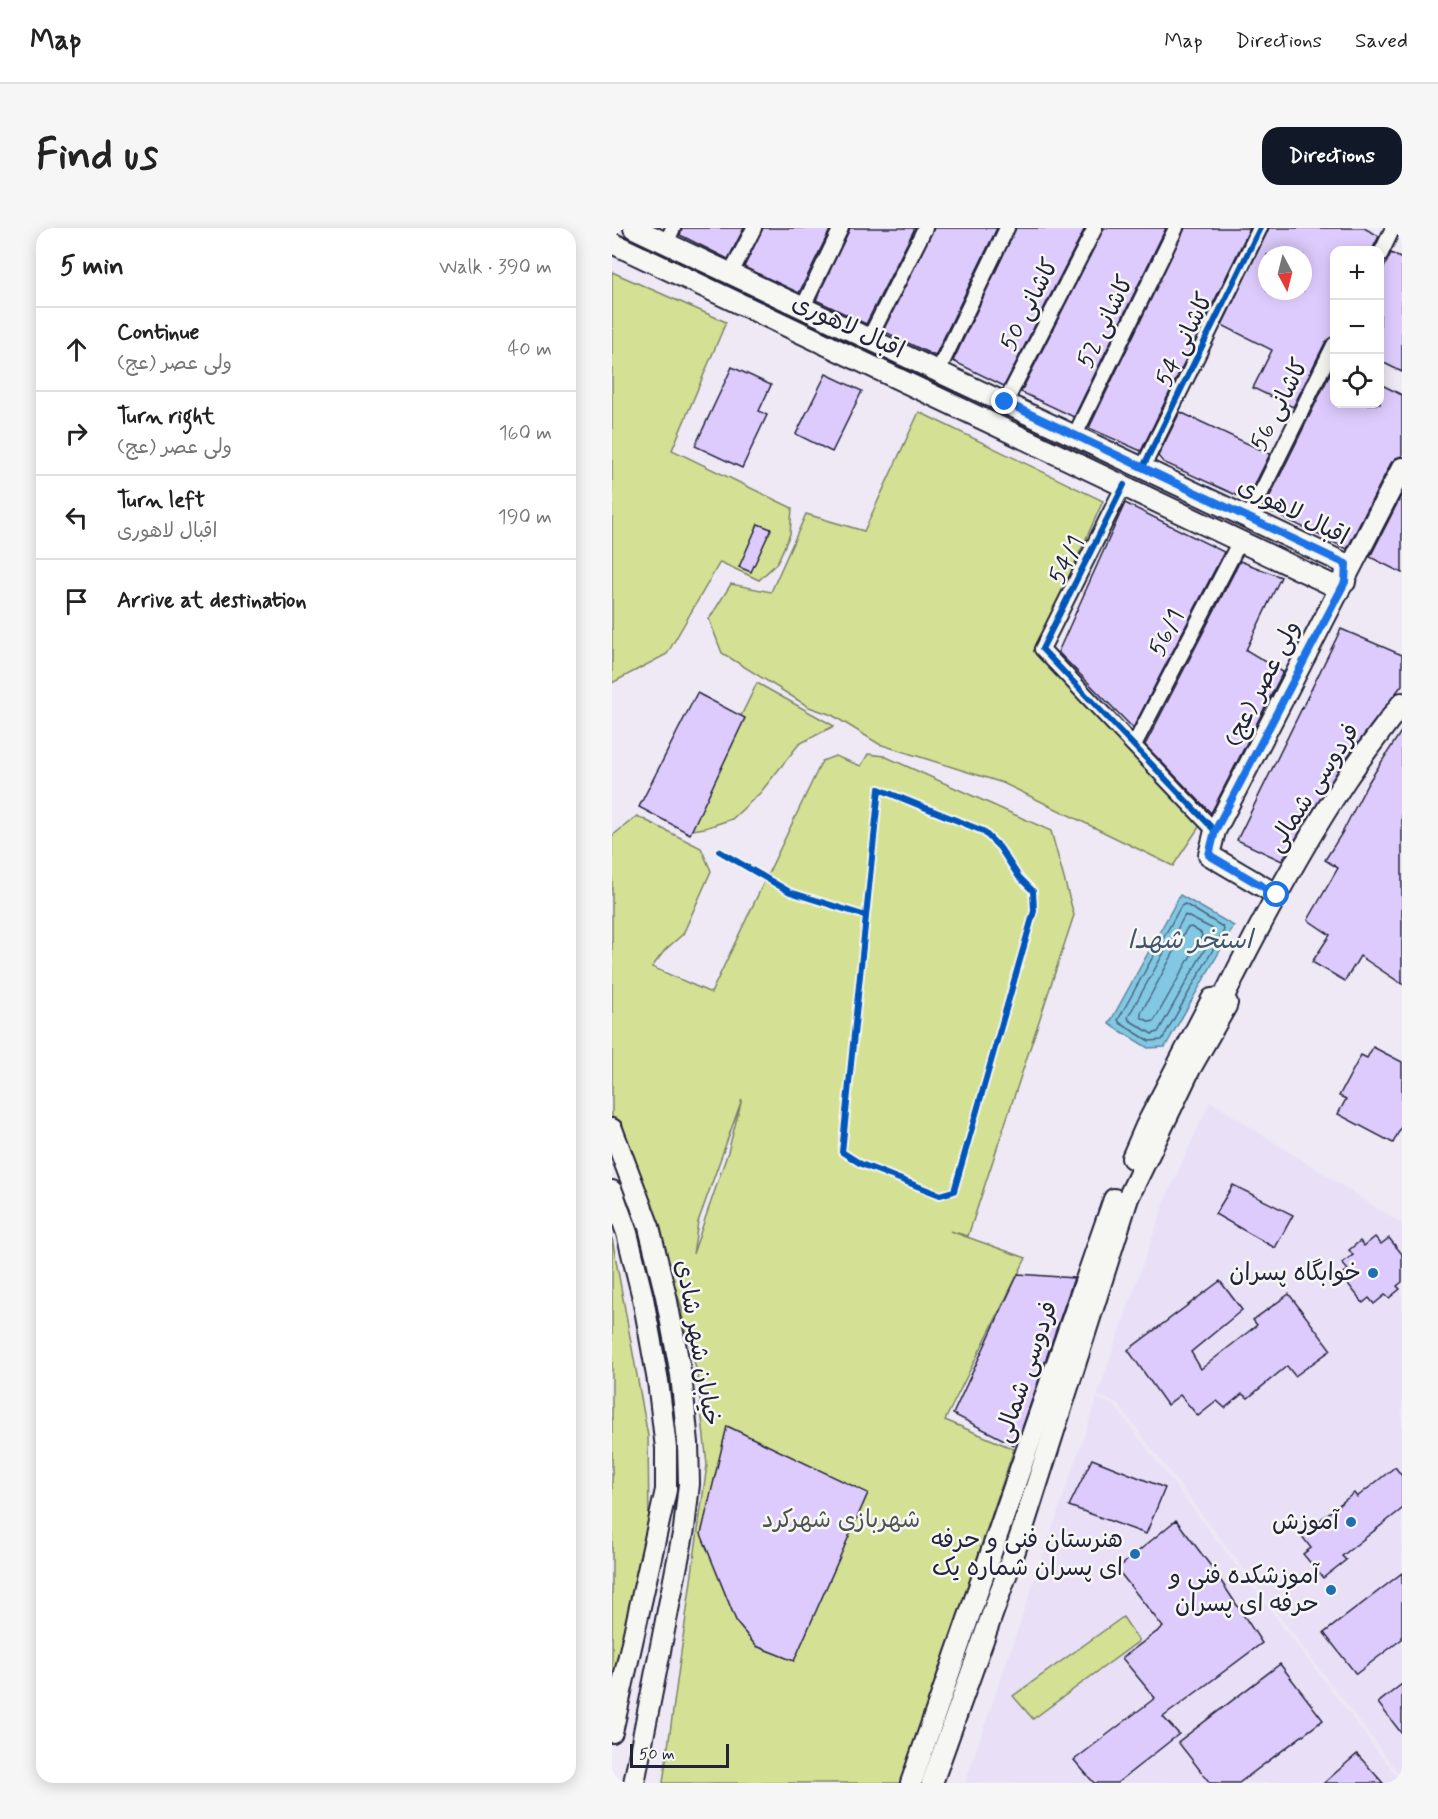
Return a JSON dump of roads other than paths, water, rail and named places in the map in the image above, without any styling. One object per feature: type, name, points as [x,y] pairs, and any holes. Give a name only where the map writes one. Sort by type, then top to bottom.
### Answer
[{"type":"main road","name":"اقبال لاهوری","points":[[612,243],[1332,585],[1345,582],[1346,564],[731,273],[670,236],[634,228]]},
{"type":"main road","points":[[841,351],[851,330]]},
{"type":"main road","name":"ولی عصر (عج)","points":[[1277,895],[1209,855],[1215,831],[1402,468]]},
{"type":"main road","name":"فردوسی شمالی","points":[[1223,998],[1301,852],[1346,780],[1402,703]]},
{"type":"main road","name":"فردوسی شمالی","points":[[911,1783],[1115,1195],[1146,1126],[1212,999],[1223,998]]},
{"type":"main road","name":"فردوسی شمالی","points":[[932,1783],[1023,1528],[1128,1198],[1180,1089],[1226,1006],[1227,1003],[1223,998]]},
{"type":"main road","name":"خیابان شهر شادی","points":[[612,1129],[649,1227],[663,1284],[681,1375],[688,1443],[689,1484],[684,1529],[634,1783]]},
{"type":"main road","name":"خیابان شهر شادی","points":[[612,1191],[627,1233],[643,1298],[658,1381],[666,1448],[666,1490],[612,1732]]},
{"type":"street","points":[[731,273],[754,228]]},
{"type":"street","points":[[803,307],[841,228]]},
{"type":"street","points":[[869,339],[926,228]]},
{"type":"street","points":[[938,371],[1007,228]]},
{"type":"street","name":"کاشانی 50","points":[[1005,402],[1095,228]]},
{"type":"street","name":"کاشانی 52","points":[[1075,435],[1176,228]]},
{"type":"street","name":"کاشانی 54","points":[[1143,467],[1260,228]]},
{"type":"street","points":[[1384,247],[1393,228]]},
{"type":"street","name":"کاشانی 56","points":[[1249,517],[1330,354]]},
{"type":"street","name":"54/1","points":[[1124,485],[1042,649],[1134,745]]},
{"type":"street","name":"56/1","points":[[1134,745],[1240,541]]},
{"type":"street","points":[[1134,745],[1215,831]]},
{"type":"water","name":"استخر شهدا","points":[[1180,895],[1234,926],[1165,1047],[1148,1048],[1109,1024]]},
{"type":"place","name":"خوابگاه پسران","points":[[1373,1273]]},
{"type":"place","name":"آموزش","points":[[1351,1522]]},
{"type":"place","name":"هنرستان فنی و حرفه ای پسران شماره یک","points":[[1135,1554]]},
{"type":"place","name":"آموزشکده فنی و حرفه ای پسران","points":[[1331,1590]]},
{"type":"park label","name":"شهربازی شهرکرد","points":[[841,1520]]}]
